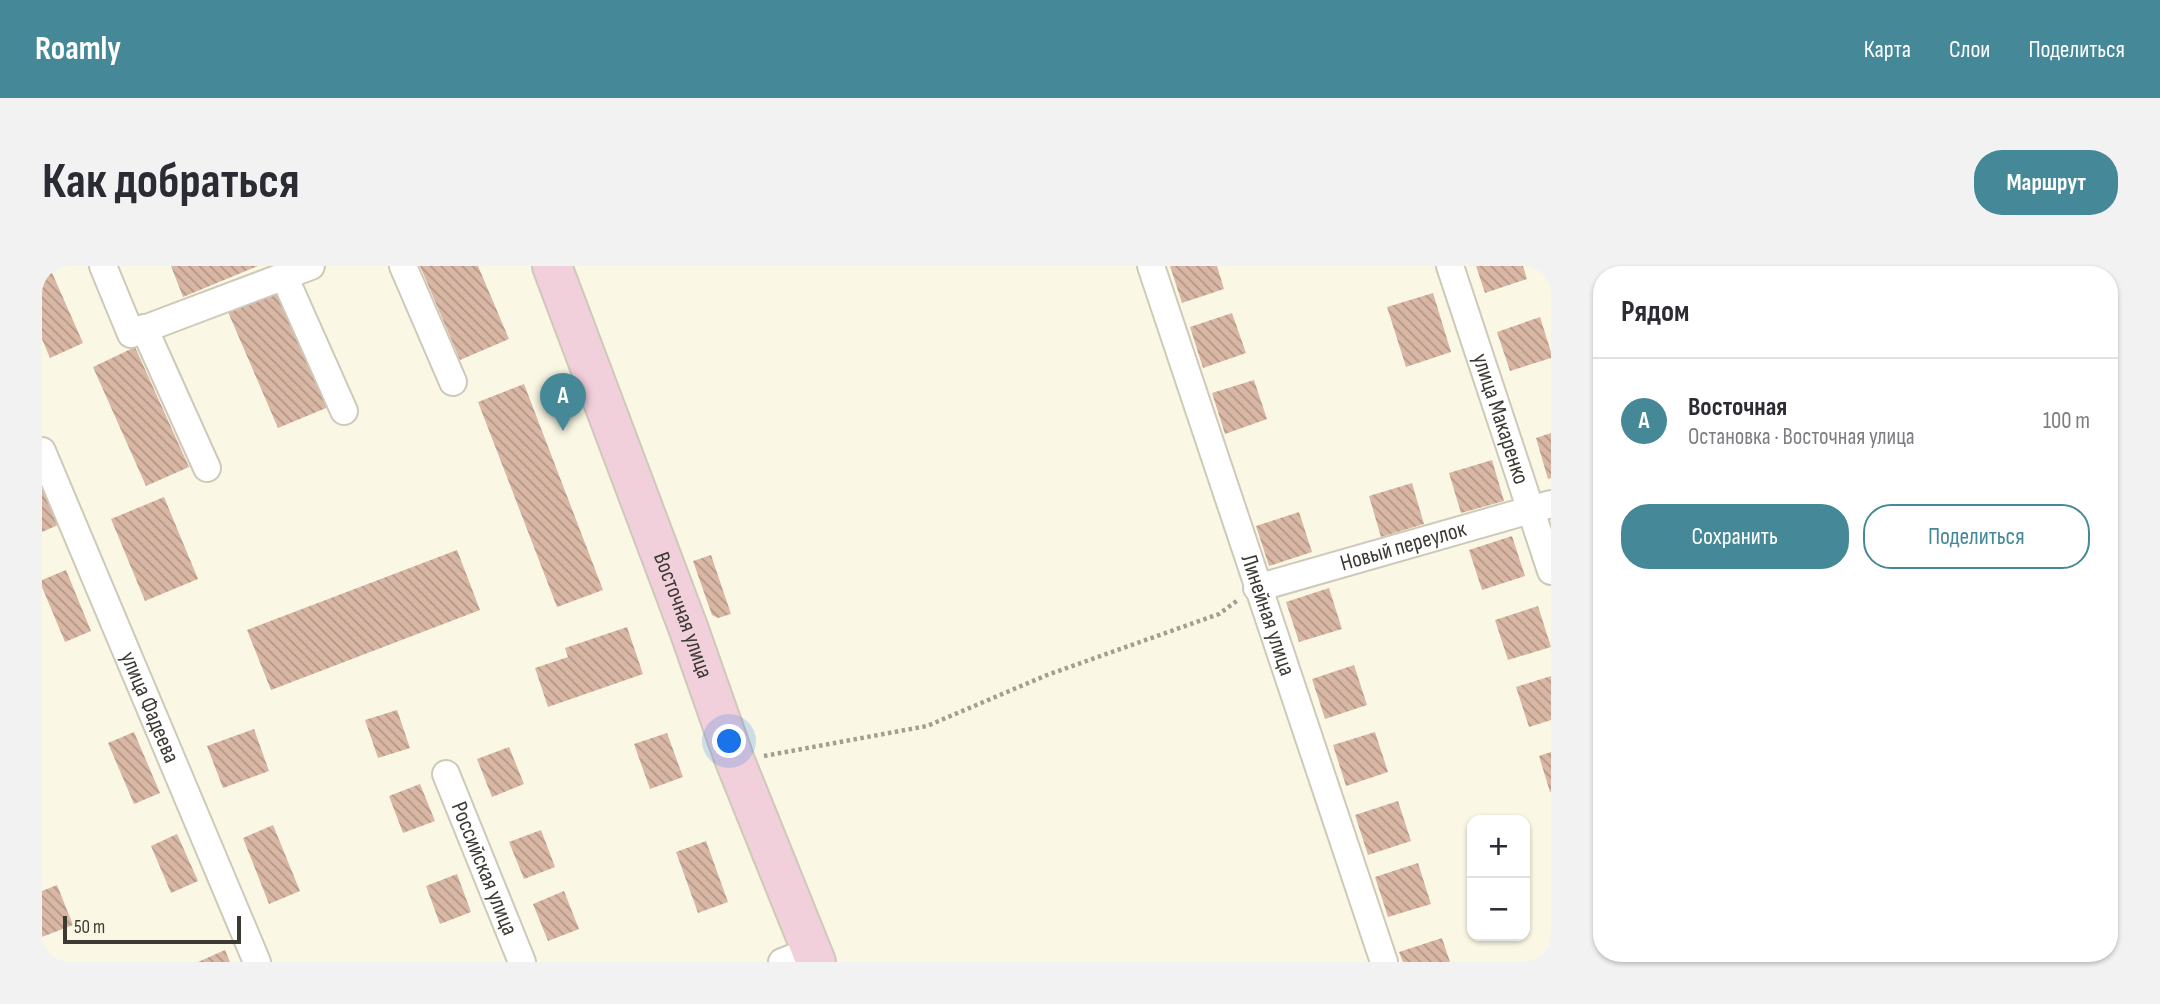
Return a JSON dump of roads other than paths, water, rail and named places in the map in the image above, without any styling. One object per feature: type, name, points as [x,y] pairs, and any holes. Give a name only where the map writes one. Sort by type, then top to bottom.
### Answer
[{"type":"street","points":[[103,266],[131,334],[311,266]]},
{"type":"street","points":[[403,266],[453,382]]},
{"type":"street","name":"Восточная улица","points":[[552,266],[689,630],[803,958]]},
{"type":"street","name":"Линейная улица","points":[[1152,266],[1257,588],[1384,962]]},
{"type":"street","name":"улица Макаренко","points":[[1450,266],[1541,507],[1551,571]]},
{"type":"street","points":[[284,276],[344,411]]},
{"type":"street","points":[[144,328],[207,468]]},
{"type":"street","name":"улица Фадеева","points":[[42,452],[257,962]]},
{"type":"street","name":"Новый переулок","points":[[1257,588],[1541,507]]},
{"type":"street","name":"Российская улица","points":[[446,774],[522,962]]},
{"type":"place","name":"Восточная","points":[[563,431]]}]
